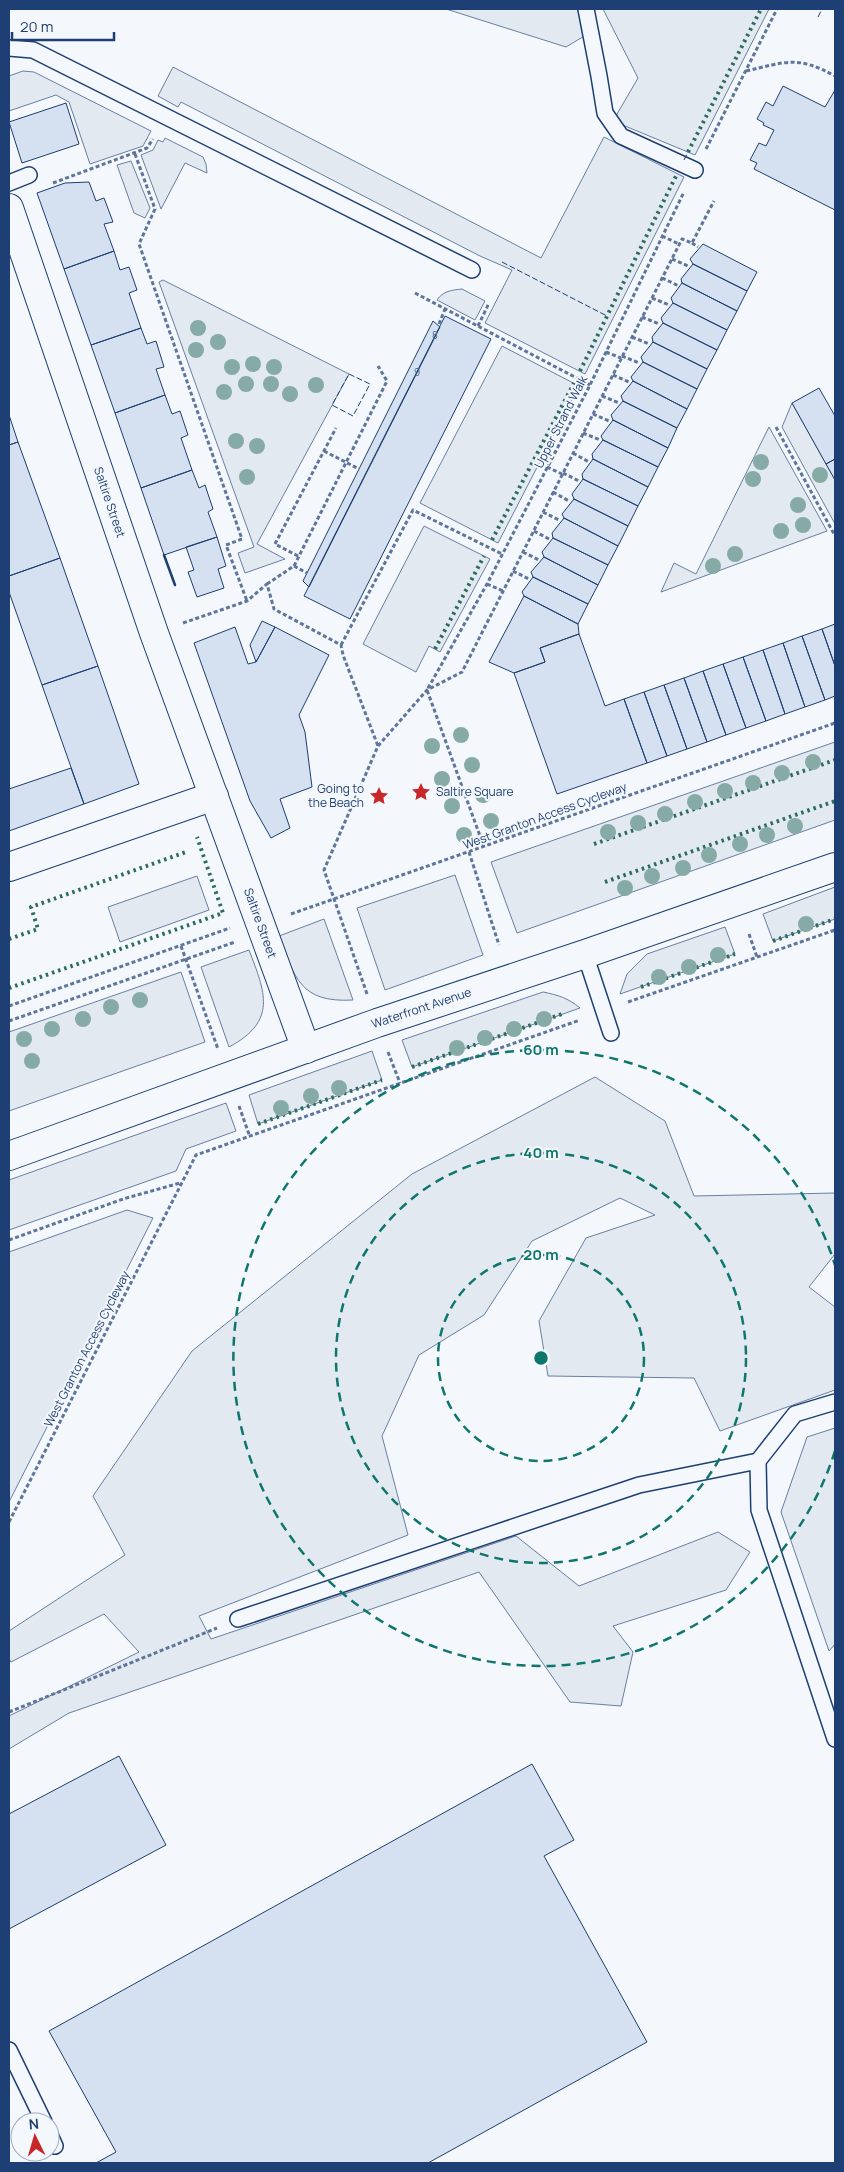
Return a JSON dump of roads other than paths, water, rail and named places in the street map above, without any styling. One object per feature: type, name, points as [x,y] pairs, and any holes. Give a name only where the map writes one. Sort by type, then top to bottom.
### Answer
[{"type":"street","name":"Saltire Street","points":[[9,208],[154,633],[306,1050]]},
{"type":"street","points":[[9,867],[214,796]]},
{"type":"street","name":"Waterfront Avenue","points":[[9,1156],[377,1023],[586,954],[835,867]]},
{"type":"lane","points":[[586,9],[604,113],[621,136],[695,170]]},
{"type":"lane","points":[[9,48],[33,50],[472,270]]},
{"type":"lane","points":[[9,183],[29,175]]},
{"type":"lane","points":[[586,954],[611,1033]]},
{"type":"lane","points":[[835,1402],[795,1414],[758,1461],[759,1510],[835,1739]]},
{"type":"lane","points":[[238,1619],[639,1485],[758,1461]]},
{"type":"lane","points":[[9,2050],[39,2112]]},
{"type":"place","name":"Saltire Square","points":[[421,792]]},
{"type":"place","name":"Going to the Beach","points":[[379,796]]}]
